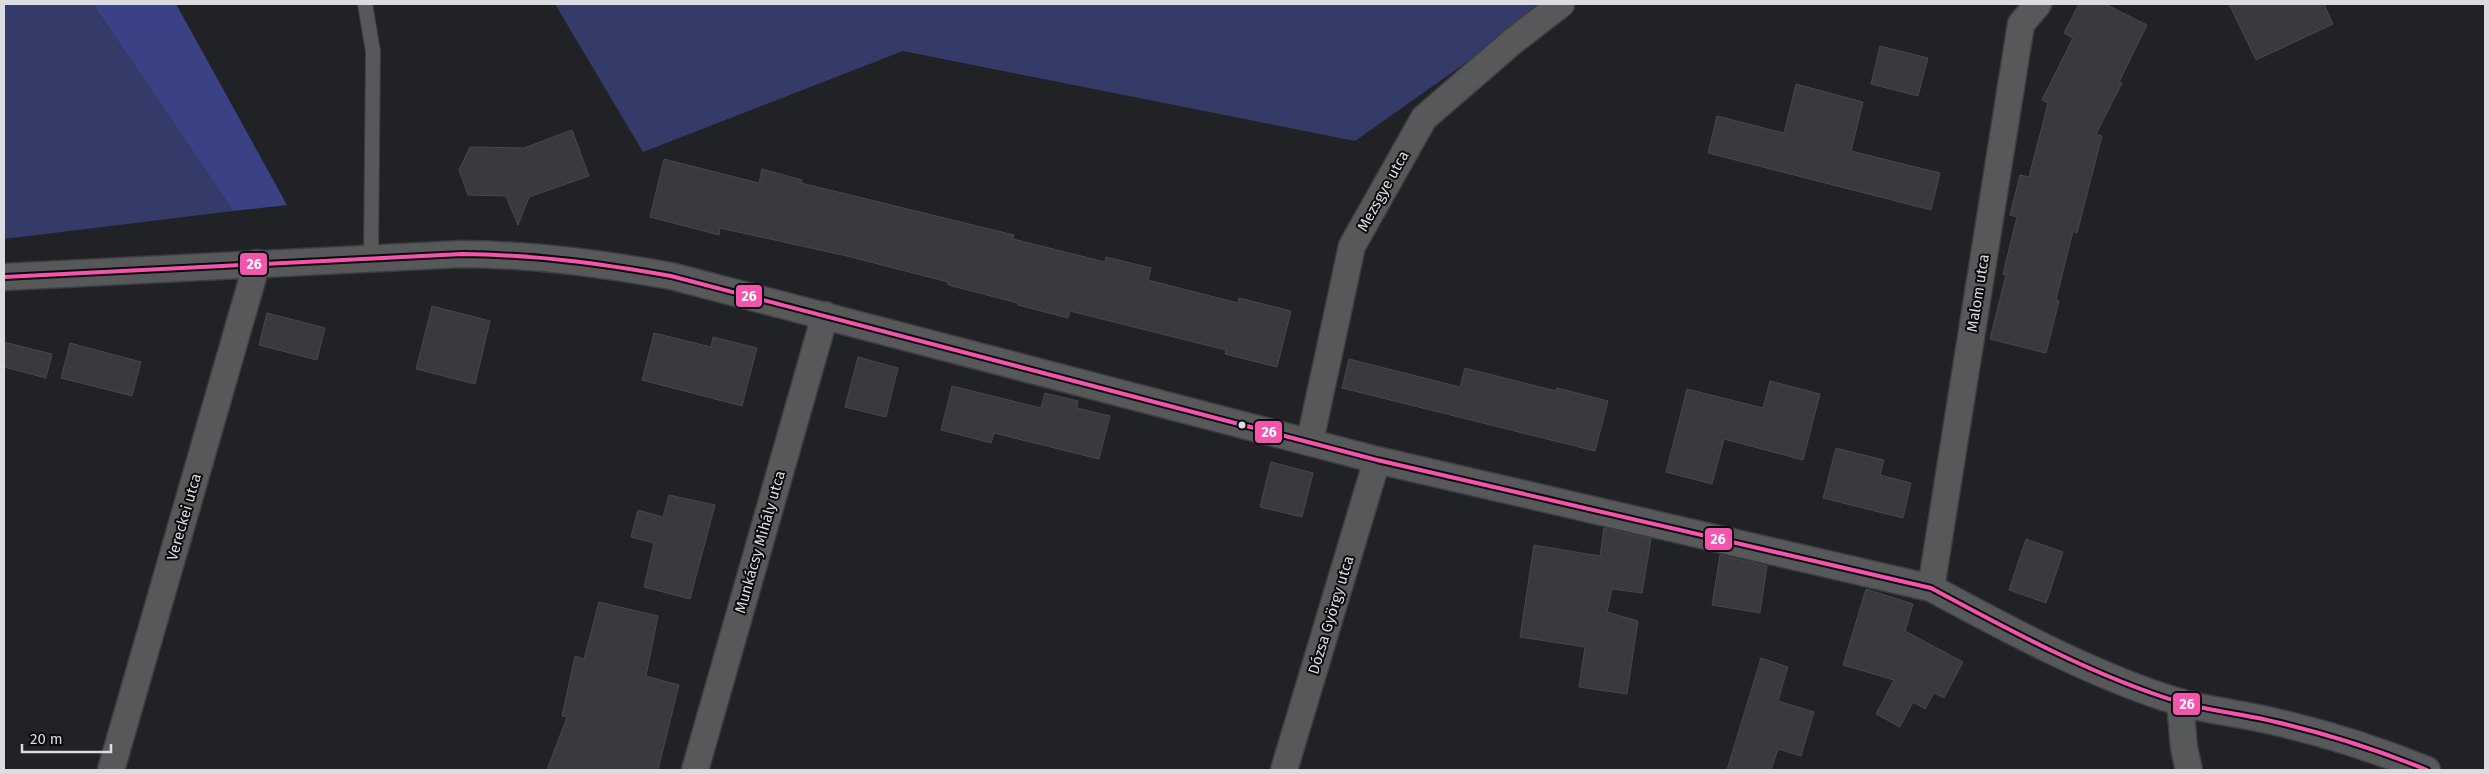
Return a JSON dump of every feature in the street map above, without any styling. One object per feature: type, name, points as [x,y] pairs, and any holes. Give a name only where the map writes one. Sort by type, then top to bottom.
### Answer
[{"type":"street","name":"Mezsgye utca","points":[[1310,441],[1352,246],[1424,118],[1512,42],[1561,4]]},
{"type":"street","name":"Malom utca","points":[[1931,588],[2021,24],[2038,4]]},
{"type":"street","points":[[4,277],[371,257],[512,255],[590,262],[671,276],[825,314],[1377,460],[1931,588],[2000,625],[2114,678],[2180,702],[2277,722],[2374,748],[2427,770]]},
{"type":"street","name":"Vereckei utca","points":[[111,770],[257,263]]},
{"type":"street","name":"Munkácsy Mihály utca","points":[[695,770],[825,314]]},
{"type":"street","name":"Dózsa György utca","points":[[1284,770],[1377,460]]},
{"type":"street","points":[[2180,702],[2184,748],[2189,770]]},
{"type":"lane","points":[[365,4],[373,51],[371,257]]},
{"type":"shaded area","points":[[4,4],[93,4],[233,211],[4,239]]},
{"type":"shaded area","points":[[93,4],[176,4],[287,205],[233,211]]},
{"type":"shaded area","points":[[555,4],[1549,4],[1355,141],[903,51],[643,152]]},
{"type":"building","points":[[2079,4],[2105,4],[2147,25],[2119,82],[2122,83],[2096,134],[2102,136],[2077,233],[2073,231],[2056,300],[2059,301],[2046,353],[1990,339],[2006,275],[2003,274],[2017,217],[2010,215],[2020,175],[2029,177],[2048,103],[2042,100],[2073,38],[2064,33]]},
{"type":"building","points":[[2229,4],[2324,4],[2333,24],[2256,60]]},
{"type":"building","points":[[1880,46],[1928,58],[1918,96],[1871,84]]},
{"type":"building","points":[[1796,84],[1863,102],[1851,151],[1940,173],[1931,210],[1708,153],[1717,116],[1784,133]]},
{"type":"building","points":[[572,130],[589,176],[529,197],[518,225],[506,196],[468,195],[459,170],[470,147],[524,148]]},
{"type":"building","points":[[664,159],[759,183],[762,169],[802,180],[801,183],[1014,235],[1013,239],[1105,262],[1106,257],[1151,268],[1148,280],[1238,303],[1239,298],[1291,311],[1277,367],[1225,354],[1226,350],[1070,311],[1068,318],[948,285],[948,282],[847,256],[720,228],[719,235],[650,217]]},
{"type":"building","points":[[432,306],[490,321],[475,384],[416,369]]},
{"type":"building","points":[[267,313],[325,328],[317,360],[259,345]]},
{"type":"building","points":[[654,333],[711,347],[713,337],[757,348],[742,406],[642,380]]},
{"type":"building","points":[[4,342],[52,354],[46,378],[4,367]]},
{"type":"building","points":[[70,343],[141,362],[132,396],[61,378]]},
{"type":"building","points":[[858,357],[898,368],[886,417],[845,407]]},
{"type":"building","points":[[1349,359],[1460,387],[1465,368],[1556,391],[1557,388],[1608,401],[1595,451],[1342,388]]},
{"type":"building","points":[[1770,381],[1820,394],[1803,460],[1724,439],[1712,484],[1666,472],[1687,389],[1763,408]]},
{"type":"building","points":[[952,386],[1041,408],[1045,393],[1078,401],[1077,408],[1110,416],[1099,459],[994,433],[991,443],[941,430]]},
{"type":"building","points":[[1836,448],[1884,460],[1880,475],[1911,483],[1903,518],[1823,498]]},
{"type":"building","points":[[1271,462],[1313,473],[1302,517],[1260,507]]},
{"type":"building","points":[[669,495],[715,505],[690,599],[644,587],[654,543],[631,537],[638,510],[663,517]]},
{"type":"building","points":[[1604,528],[1651,539],[1642,593],[1612,589],[1607,612],[1638,621],[1627,694],[1579,687],[1585,647],[1520,637],[1534,545],[1600,556]]},
{"type":"building","points":[[2026,539],[2063,552],[2046,603],[2009,590]]},
{"type":"building","points":[[1720,555],[1767,566],[1760,613],[1712,605]]},
{"type":"building","points":[[1866,589],[1913,604],[1905,631],[1963,662],[1944,698],[1934,693],[1925,709],[1913,702],[1900,727],[1876,714],[1894,680],[1843,665]]},
{"type":"building","points":[[599,602],[658,616],[646,676],[679,685],[658,770],[547,770],[567,717],[562,716],[575,656],[584,659]]},
{"type":"building","points":[[1761,658],[1788,667],[1778,701],[1814,712],[1801,756],[1778,749],[1771,770],[1727,770]]},
{"type":"transit line","name":"26","points":[[4,277],[462,254],[567,260],[671,276],[1377,460],[1931,588],[2052,651],[2148,692],[2191,705],[2264,719],[2334,737],[2427,770]]}]
